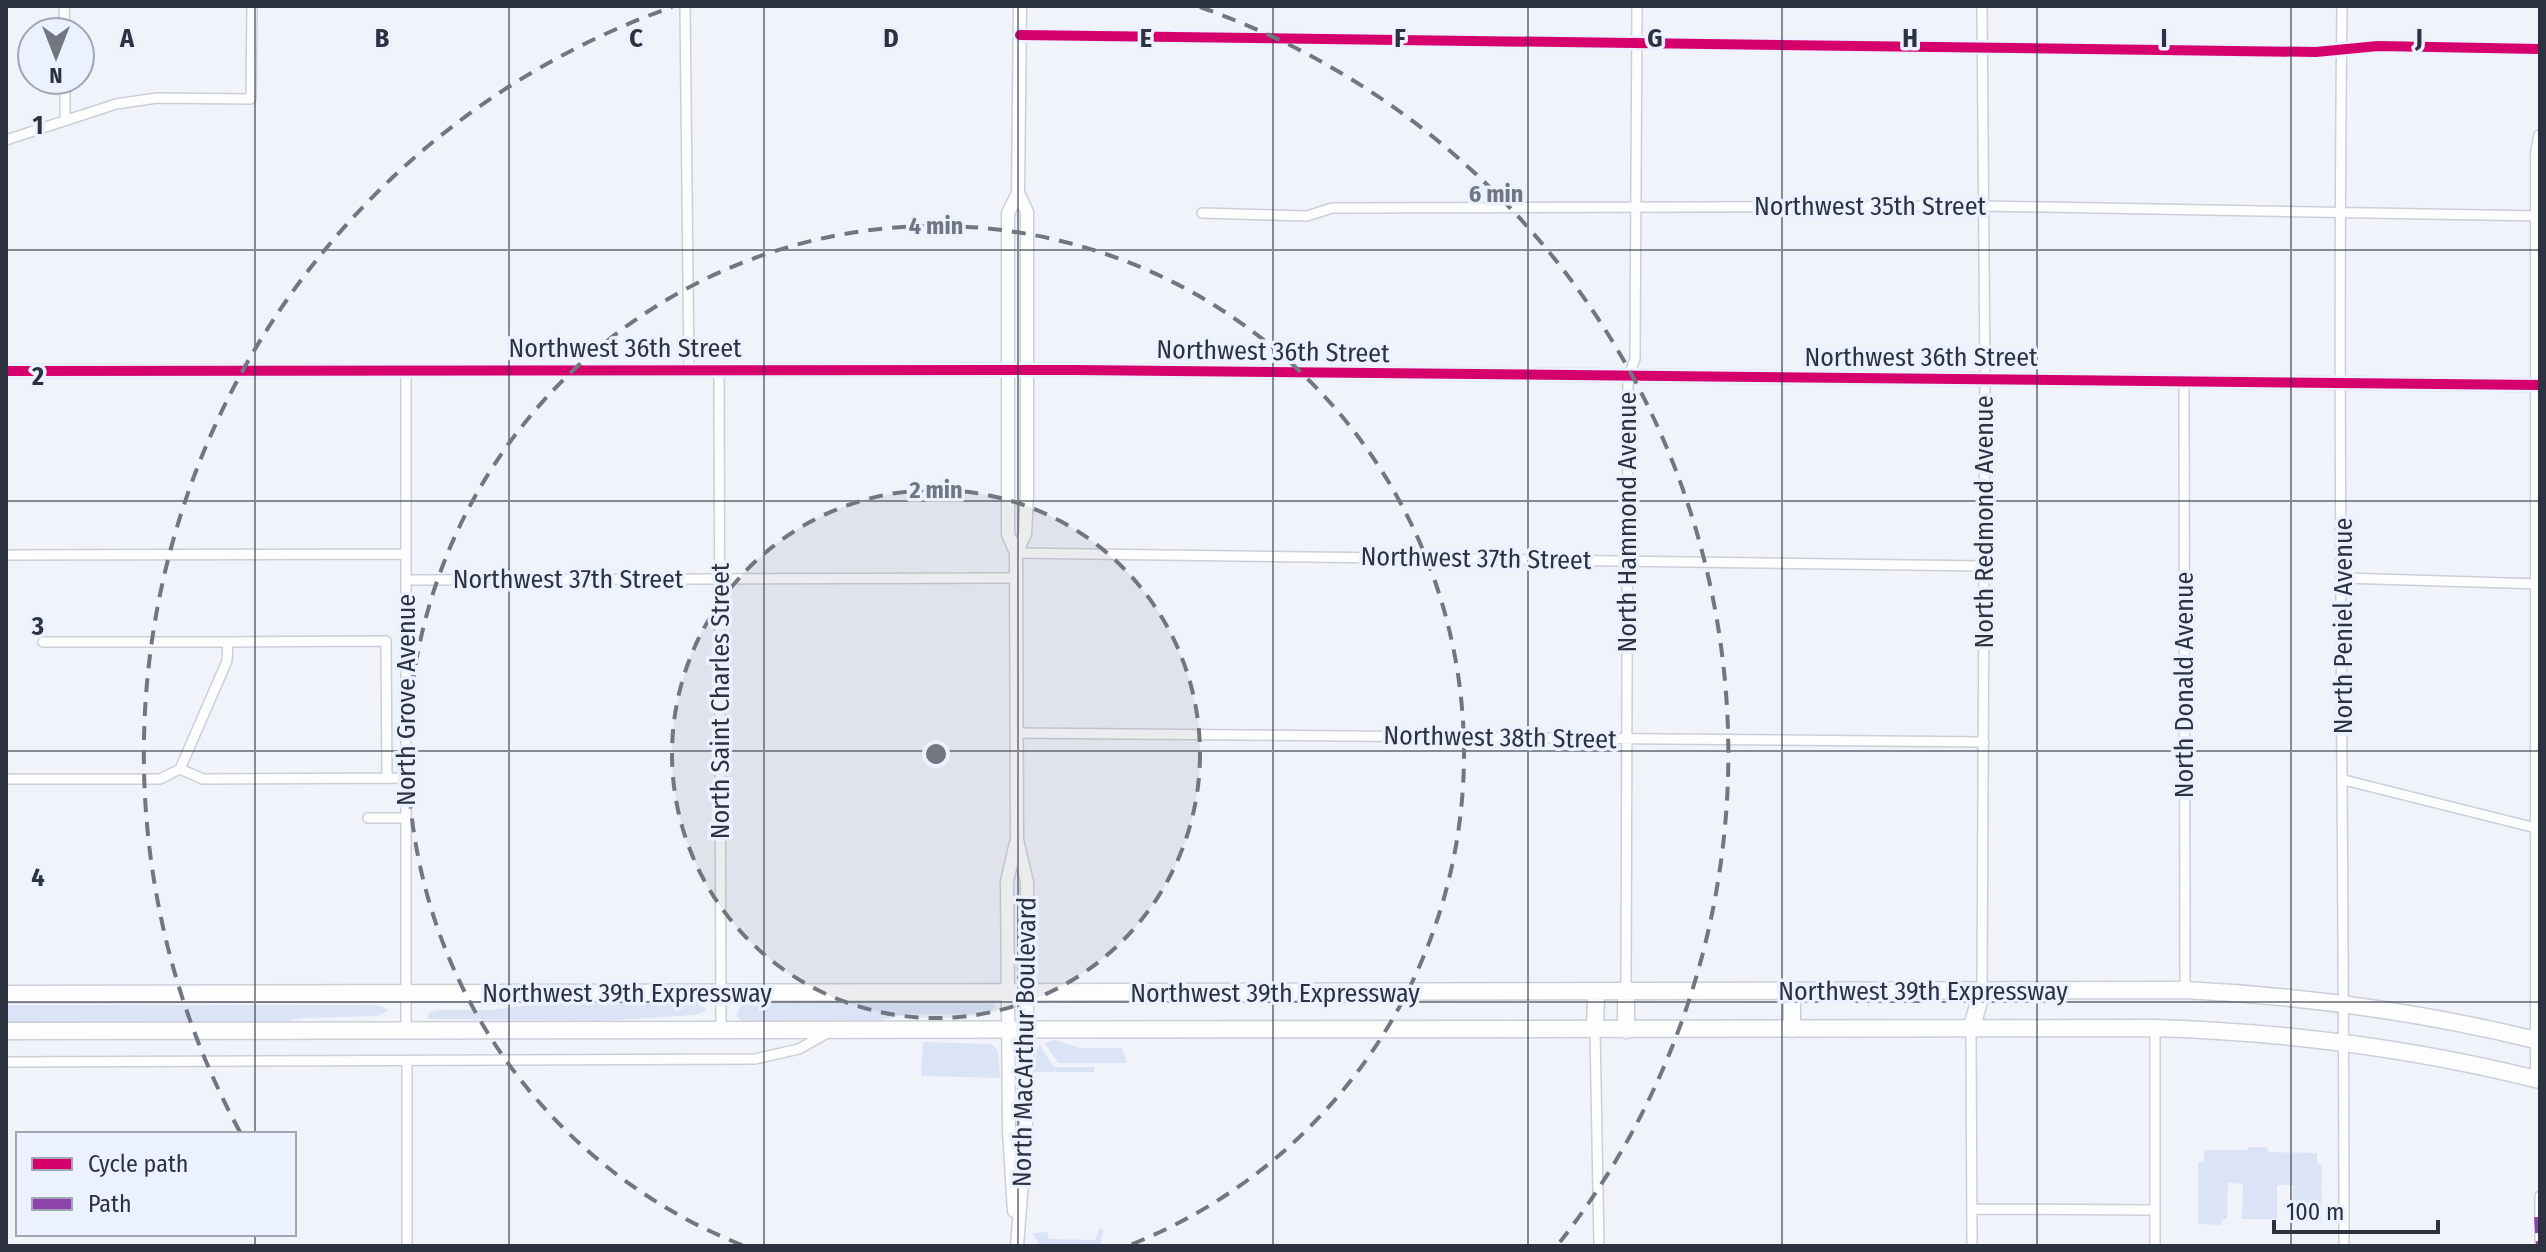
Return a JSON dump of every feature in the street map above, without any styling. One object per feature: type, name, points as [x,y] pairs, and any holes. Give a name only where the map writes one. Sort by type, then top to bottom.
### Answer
[{"type":"highway","name":"Northwest 39th Expressway","points":[[6,994],[2185,990],[2344,1002],[2470,1024],[2538,1040]]},
{"type":"highway","points":[[1971,1030],[1982,991]]},
{"type":"highway","points":[[1626,992],[1626,1030]]},
{"type":"highway","points":[[1792,992],[1792,1029]]},
{"type":"highway","points":[[1595,1030],[1596,993]]},
{"type":"highway","name":"Northwest 39th Expressway","points":[[6,1031],[2155,1028],[2344,1040],[2457,1059],[2539,1084]]},
{"type":"main road","name":"North MacArthur Boulevard","points":[[1016,1246],[1026,1130],[1027,882],[1017,840],[1016,553],[1008,534],[1005,370],[1008,213],[1018,193],[1020,6]]},
{"type":"main road","points":[[2539,1084],[2540,136]]},
{"type":"main road","name":"North MacArthur Boulevard","points":[[1016,553],[1025,534],[1028,370],[1027,212],[1018,193]]},
{"type":"main road","name":"Northwest 36th Street","points":[[6,371],[1028,370],[2538,385]]},
{"type":"main road","name":"North MacArthur Boulevard","points":[[1016,1246],[1006,993],[1007,881],[1017,840]]},
{"type":"street","points":[[6,140],[116,104],[157,98],[251,99],[252,6]]},
{"type":"street","points":[[685,6],[689,370]]},
{"type":"street","name":"North Hammond Avenue","points":[[1626,992],[1628,378],[1635,359],[1637,6]]},
{"type":"street","name":"North Redmond Avenue","points":[[1982,6],[1985,206],[1982,991]]},
{"type":"street","name":"North Peniel Avenue","points":[[2342,6],[2338,211],[2343,382],[2344,1246]]},
{"type":"street","points":[[1020,35],[2316,52],[2342,48],[2540,49]]},
{"type":"street","points":[[65,96],[65,119]]},
{"type":"street","name":"Northwest 35th Street","points":[[1202,213],[1307,216],[1332,208],[1985,206],[2538,216]]},
{"type":"street","name":"North Saint Charles Street","points":[[719,370],[721,1032]]},
{"type":"street","name":"North Grove Avenue","points":[[406,371],[406,1029]]},
{"type":"street","name":"North Donald Avenue","points":[[2184,380],[2185,990]]},
{"type":"street","name":"Northwest 37th Street","points":[[1016,553],[1984,566]]},
{"type":"street","points":[[6,555],[406,554]]},
{"type":"street","name":"Northwest 37th Street","points":[[407,580],[1016,578]]},
{"type":"street","points":[[2343,578],[2539,584]]},
{"type":"street","points":[[386,641],[387,778]]},
{"type":"street","points":[[43,642],[406,641]]},
{"type":"street","points":[[6,779],[160,779],[180,769],[227,661],[228,642]]},
{"type":"street","name":"Northwest 38th Street","points":[[1017,733],[1984,742]]},
{"type":"street","points":[[180,769],[203,779],[405,778]]},
{"type":"street","points":[[2344,780],[2539,829]]},
{"type":"street","points":[[368,818],[405,818]]},
{"type":"street","points":[[2155,1028],[2155,1246]]},
{"type":"street","points":[[1595,1030],[1599,1246]]},
{"type":"street","points":[[1971,1030],[1972,1246]]},
{"type":"street","name":"Northwest 39th Expressway","points":[[6,1062],[755,1059],[799,1049],[830,1031]]},
{"type":"street","points":[[407,1061],[407,1246]]},
{"type":"street","points":[[2540,1196],[2540,1246]]},
{"type":"street","points":[[1972,1209],[2155,1210]]},
{"type":"shaded area","points":[[695,1002],[708,1010],[694,1015],[602,1021],[428,1019],[429,1012],[437,1010],[492,1010],[542,1003]]},
{"type":"shaded area","points":[[742,1003],[990,1003],[996,1006],[989,1014],[907,1014],[878,1021],[742,1021],[736,1016]]},
{"type":"shaded area","points":[[6,1005],[378,1005],[389,1010],[378,1016],[304,1018],[280,1022],[6,1023]]},
{"type":"shaded area","points":[[1054,1040],[1080,1048],[1122,1048],[1127,1063],[1058,1063],[1045,1043]]},
{"type":"shaded area","points":[[923,1042],[992,1044],[998,1051],[1000,1078],[921,1076]]},
{"type":"shaded area","points":[[1040,1045],[1054,1067],[1094,1067],[1094,1072],[1033,1072],[1033,1054]]},
{"type":"shaded area","points":[[2248,1147],[2267,1147],[2269,1152],[2317,1153],[2317,1164],[2322,1165],[2321,1222],[2299,1221],[2299,1215],[2293,1215],[2293,1185],[2277,1185],[2277,1219],[2242,1219],[2243,1184],[2228,1183],[2227,1219],[2222,1219],[2221,1225],[2198,1224],[2198,1162],[2204,1162],[2204,1150],[2248,1150]]},
{"type":"shaded area","points":[[1100,1228],[1103,1231],[1100,1246],[1040,1246],[1032,1233],[1047,1232],[1049,1239],[1095,1240]]},
{"type":"marked path","points":[[2538,1217],[2540,1246]]},
{"type":"cycle path","points":[[1020,35],[2316,52],[2378,46],[2540,49]]},
{"type":"cycle path","points":[[6,371],[1075,370],[2540,385]]}]
